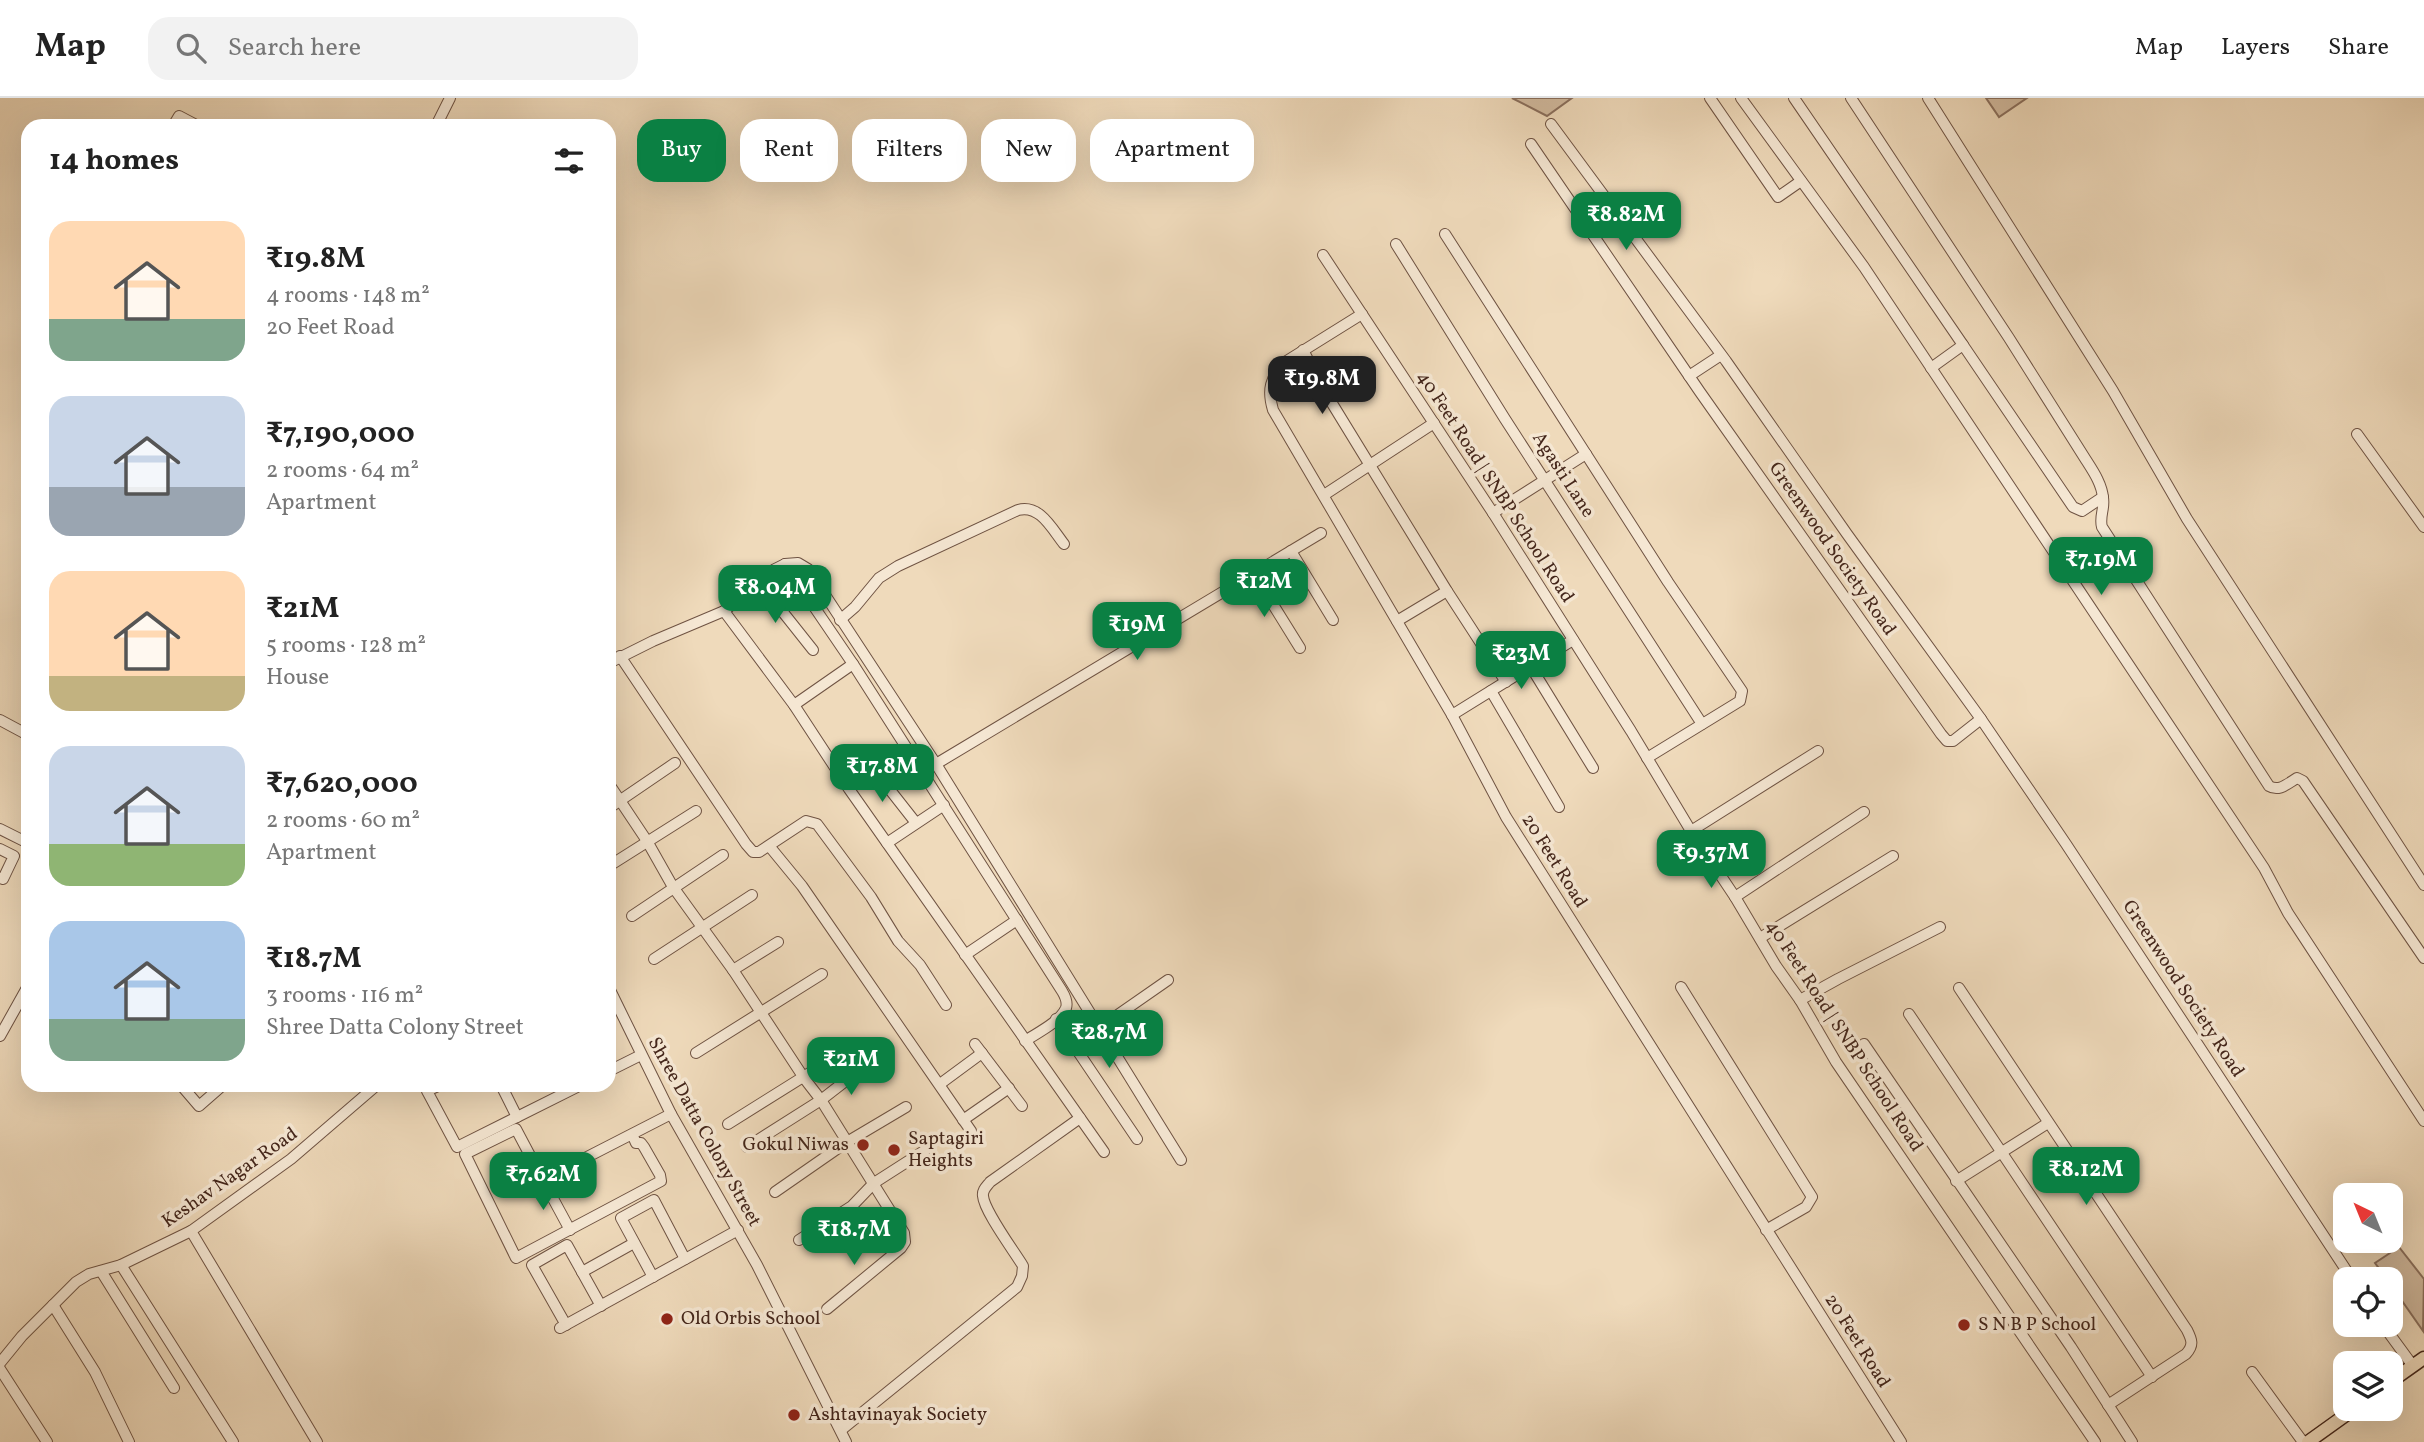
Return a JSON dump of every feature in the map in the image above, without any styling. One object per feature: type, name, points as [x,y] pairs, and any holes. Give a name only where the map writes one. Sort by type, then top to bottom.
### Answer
[{"type":"main road","points":[[2403,1373],[2419,1362]]},
{"type":"main road","points":[[2305,1442],[2336,1421]]},
{"type":"street","points":[[440,119],[450,98]]},
{"type":"street","points":[[1710,98],[1779,197],[1801,181]]},
{"type":"street","points":[[1741,98],[1864,267],[2264,868],[2288,913],[2424,1121]]},
{"type":"street","points":[[1794,98],[2073,507],[2082,511],[2104,497]]},
{"type":"street","points":[[1851,98],[2098,479],[2104,497],[2100,521],[2102,527],[2269,786],[2280,789],[2297,778],[2303,781],[2424,958]]},
{"type":"street","points":[[1928,98],[2113,391],[2213,560],[2424,885]]},
{"type":"street","name":"Greenwood Society Road","points":[[1551,124],[1721,355],[1981,719],[2344,1267]]},
{"type":"street","name":"Greenwood Society Road","points":[[1531,144],[1689,376],[1941,734],[1947,741],[1953,741],[1981,719]]},
{"type":"street","points":[[1445,234],[1668,582],[1742,691],[1740,701],[1647,758]]},
{"type":"street","name":"Agasti Lane","points":[[1396,244],[1702,724]]},
{"type":"street","name":"40 Feet Road | SNBP School Road","points":[[1323,254],[1493,513],[1690,831],[1800,1000],[1836,1062],[2095,1442]]},
{"type":"street","name":"20 Feet Road","points":[[1362,314],[1284,362],[1276,370],[1271,380],[1269,396],[1273,410],[1452,715],[1506,817],[1900,1442]]},
{"type":"street","points":[[1931,368],[1963,345]]},
{"type":"street","points":[[1303,350],[1370,466],[1506,682]]},
{"type":"street","points":[[1689,376],[1721,355]]},
{"type":"street","points":[[1324,495],[1434,424]]},
{"type":"street","points":[[2357,434],[2424,527]]},
{"type":"street","points":[[1493,513],[1586,454]]},
{"type":"street","points":[[840,620],[855,607],[879,578],[898,566],[1018,510],[1031,509],[1038,513],[1064,544]]},
{"type":"street","points":[[936,764],[1321,533]]},
{"type":"street","points":[[1291,551],[1333,620]]},
{"type":"street","points":[[616,659],[724,611],[785,564],[798,563],[808,569],[936,764],[1181,1160]]},
{"type":"street","points":[[785,564],[853,664],[1066,998],[1066,1009],[1025,1041]]},
{"type":"street","points":[[1254,574],[1300,648]]},
{"type":"street","points":[[759,582],[813,650]]},
{"type":"street","points":[[1397,621],[1447,591]]},
{"type":"street","points":[[724,611],[794,705],[965,956],[1104,1153]]},
{"type":"street","points":[[1452,715],[1573,640]]},
{"type":"street","points":[[620,656],[753,852],[770,847],[806,821],[817,824],[946,1005]]},
{"type":"street","points":[[794,705],[853,664]]},
{"type":"street","points":[[1531,667],[1593,768]]},
{"type":"street","points":[[1491,691],[1559,807]]},
{"type":"street","points":[[0,720],[21,730]]},
{"type":"street","points":[[1690,831],[1818,751]]},
{"type":"street","points":[[616,803],[674,763]]},
{"type":"street","points":[[872,767],[916,823]]},
{"type":"street","points":[[616,794],[673,887],[821,1100],[904,1233],[905,1242],[901,1248],[827,1309]]},
{"type":"street","points":[[887,843],[944,805]]},
{"type":"street","points":[[616,861],[696,811]]},
{"type":"street","points":[[1735,897],[1864,812]]},
{"type":"street","points":[[0,829],[21,840]]},
{"type":"street","points":[[770,847],[802,886],[971,1131]]},
{"type":"street","points":[[0,849],[14,856],[3,879],[0,878]]},
{"type":"street","points":[[632,916],[723,855]]},
{"type":"street","points":[[1760,938],[1893,856]]},
{"type":"street","points":[[654,959],[752,895]]},
{"type":"street","points":[[965,956],[1017,920]]},
{"type":"street","points":[[1800,1000],[1940,927]]},
{"type":"street","points":[[733,970],[778,942]]},
{"type":"street","points":[[696,1053],[822,974]]},
{"type":"street","points":[[1099,1028],[1168,980]]},
{"type":"street","points":[[1681,987],[1812,1197],[1806,1207],[1766,1230]]},
{"type":"street","points":[[1959,988],[2192,1341],[2186,1354],[2108,1405]]},
{"type":"street","points":[[0,1036],[21,998]]},
{"type":"street","name":"Shree Datta Colony Street","points":[[616,1003],[671,1114],[738,1230],[808,1363],[846,1442]]},
{"type":"street","points":[[1909,1014],[2152,1377]]},
{"type":"street","points":[[1056,1019],[1137,1139]]},
{"type":"street","points":[[975,1044],[1022,1106]]},
{"type":"street","points":[[1864,1044],[2071,1347],[2132,1442]]},
{"type":"street","points":[[728,1124],[843,1052]]},
{"type":"street","points":[[940,1084],[982,1053]]},
{"type":"street","points":[[616,1068],[641,1055]]},
{"type":"street","points":[[747,1147],[821,1100],[862,1069]]},
{"type":"street","points":[[963,1119],[1009,1088]]},
{"type":"street","points":[[187,1092],[199,1106],[215,1092]]},
{"type":"street","name":"Keshav Nagar Road","points":[[0,1363],[76,1282],[89,1274],[121,1265],[191,1231],[291,1159],[369,1092]]},
{"type":"street","points":[[428,1092],[457,1146],[517,1117],[556,1092]]},
{"type":"street","points":[[504,1092],[517,1117]]},
{"type":"street","points":[[775,1192],[847,1142],[906,1107]]},
{"type":"street","points":[[543,1180],[671,1114]]},
{"type":"street","points":[[841,1430],[1017,1287],[1023,1266],[988,1209],[982,1196],[984,1189],[1080,1118]]},
{"type":"street","points":[[1956,1181],[2048,1123]]},
{"type":"street","points":[[570,1230],[516,1129],[465,1154],[516,1258],[570,1230],[661,1181],[644,1146],[636,1143],[632,1134]]},
{"type":"street","points":[[799,1240],[852,1206],[874,1183],[927,1149]]},
{"type":"street","points":[[653,1277],[621,1218],[654,1200],[685,1259]]},
{"type":"street","points":[[601,1306],[567,1245],[532,1265],[563,1326],[601,1306],[738,1230]]},
{"type":"street","points":[[191,1231],[317,1442]]},
{"type":"street","points":[[582,1272],[635,1243]]},
{"type":"street","points":[[121,1265],[233,1442]]},
{"type":"street","points":[[101,1270],[174,1388]]},
{"type":"street","points":[[53,1305],[95,1372],[129,1442]]},
{"type":"street","points":[[2395,1337],[2419,1362]]},
{"type":"street","points":[[0,1369],[47,1442]]},
{"type":"street","points":[[2252,1372],[2305,1442]]},
{"type":"shaded area","points":[[1512,98],[1572,98],[1547,116]]},
{"type":"shaded area","points":[[1986,98],[2027,98],[1999,117]]},
{"type":"shaded area","points":[[2403,1252],[2424,1279],[2423,1331],[2403,1302],[2403,1267],[2378,1267],[2375,1263],[2390,1253]]},
{"type":"place","name":"Gokul Niwas","points":[[863,1145]]},
{"type":"place","name":"Saptagiri Heights","points":[[894,1150]]},
{"type":"place","name":"Old Orbis School","points":[[667,1319]]},
{"type":"place","name":"S N B P School","points":[[1964,1325]]},
{"type":"place","name":"Ashtavinayak Society","points":[[794,1415]]}]
